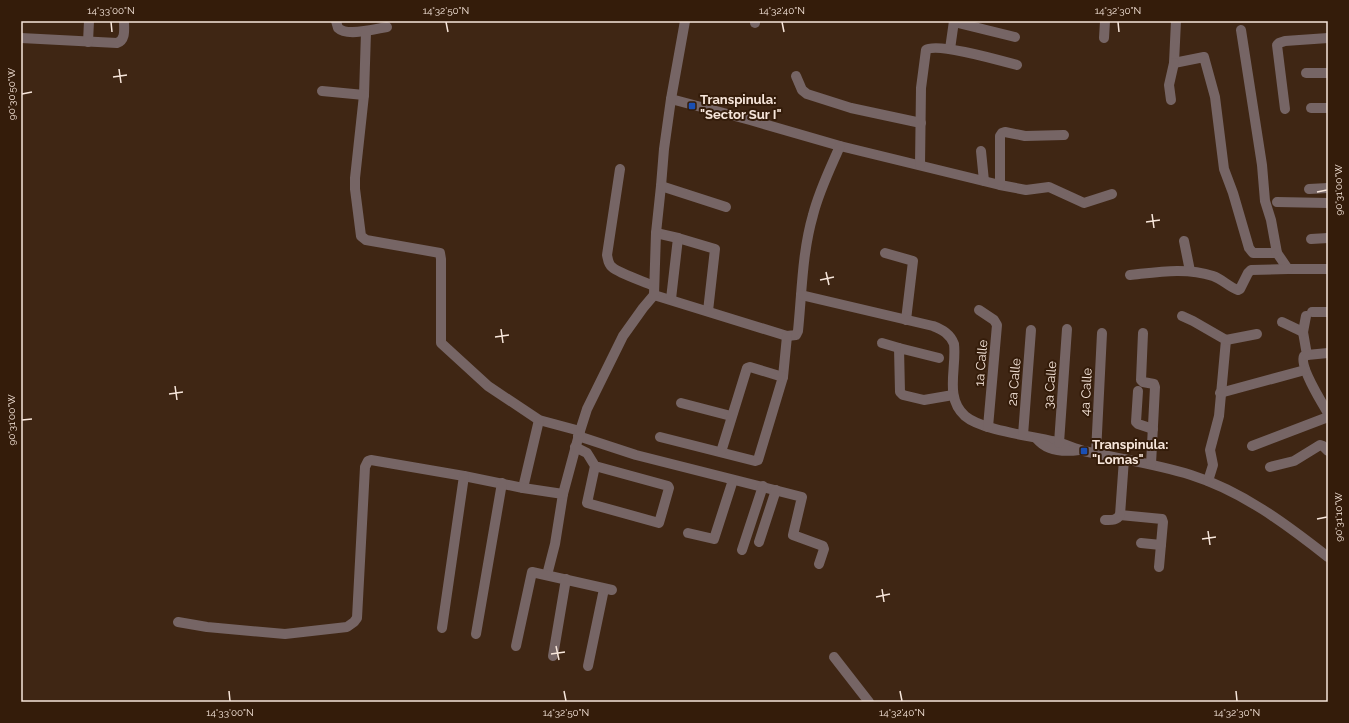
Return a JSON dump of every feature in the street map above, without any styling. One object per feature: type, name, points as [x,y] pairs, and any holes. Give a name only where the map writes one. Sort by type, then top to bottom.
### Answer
[{"type":"street","points":[[88,42],[89,21]]},
{"type":"street","points":[[21,38],[88,42],[121,42],[124,21]]},
{"type":"street","points":[[336,21],[337,26],[341,31],[366,32],[371,29],[387,28]]},
{"type":"street","points":[[548,575],[562,494],[587,408],[623,336],[654,290],[656,233],[664,149],[670,99],[685,21]]},
{"type":"street","points":[[950,49],[954,21],[1015,37]]},
{"type":"street","points":[[1104,38],[1105,21]]},
{"type":"street","points":[[1171,100],[1169,86],[1174,64],[1176,21]]},
{"type":"street","points":[[1242,30],[1262,165],[1265,201],[1274,233],[1277,253],[1288,269]]},
{"type":"street","points":[[366,32],[364,95],[355,178],[361,236],[366,240],[440,253],[440,342],[488,386],[539,420],[579,433],[636,455],[802,497],[794,535],[823,546],[824,549],[819,564]]},
{"type":"street","points":[[1285,109],[1277,45],[1285,41],[1328,38]]},
{"type":"street","points":[[920,164],[920,88],[926,50],[930,48],[950,49],[1017,65]]},
{"type":"street","points":[[1174,64],[1204,57],[1215,97],[1224,169],[1233,193],[1249,248],[1253,253],[1277,253]]},
{"type":"street","points":[[1306,73],[1328,73]]},
{"type":"street","points":[[796,76],[802,90],[807,94],[851,108],[921,123]]},
{"type":"street","points":[[322,91],[364,95]]},
{"type":"street","points":[[670,99],[840,146],[920,164],[1000,185],[1026,190],[1049,187],[1084,203],[1112,194]]},
{"type":"street","points":[[1311,108],[1328,108]]},
{"type":"street","points":[[1000,185],[1000,136],[1002,133],[1005,132],[1025,136],[1064,135]]},
{"type":"street","points":[[620,169],[607,255],[610,266],[671,299],[787,336],[795,336],[798,332],[804,258],[813,214],[840,146]]},
{"type":"street","points":[[981,150],[984,181]]},
{"type":"street","points":[[661,186],[726,207]]},
{"type":"street","points":[[1309,189],[1328,188]]},
{"type":"street","points":[[1277,202],[1328,203]]},
{"type":"street","points":[[656,233],[715,249],[708,312]]},
{"type":"street","points":[[671,299],[678,238]]},
{"type":"street","points":[[1311,239],[1328,238]]},
{"type":"street","points":[[1184,241],[1190,271]]},
{"type":"street","points":[[885,253],[911,260],[913,262],[906,320]]},
{"type":"street","points":[[1130,274],[1174,270],[1190,271],[1213,276],[1238,290],[1251,270],[1328,269]]},
{"type":"street","points":[[801,296],[934,326],[941,329],[951,337],[954,348],[952,382],[953,395],[957,406],[965,416],[974,421],[988,427],[1059,442],[1081,450],[1151,464],[1208,481],[1245,498],[1328,557]]},
{"type":"street","name":"1a Calle","points":[[979,310],[994,320],[997,325],[988,427]]},
{"type":"street","points":[[1307,355],[1303,332],[1309,314],[1328,312]]},
{"type":"street","points":[[1182,316],[1194,321],[1226,340],[1257,334]]},
{"type":"street","points":[[1282,322],[1303,332]]},
{"type":"street","name":"3a Calle","points":[[1059,442],[1067,329]]},
{"type":"street","name":"2a Calle","points":[[1023,435],[1031,330]]},
{"type":"street","name":"4a Calle","points":[[1096,453],[1102,333]]},
{"type":"street","points":[[1143,333],[1141,380],[1143,382],[1154,384],[1155,386],[1151,464]]},
{"type":"street","points":[[660,437],[755,461],[759,460],[783,377],[787,336]]},
{"type":"street","points":[[1208,481],[1213,465],[1210,450],[1217,427],[1226,340]]},
{"type":"street","points":[[882,343],[939,358]]},
{"type":"street","points":[[899,348],[899,390],[902,395],[929,400],[953,395]]},
{"type":"street","points":[[1328,353],[1307,355],[1304,356],[1302,360],[1305,370],[1328,413]]},
{"type":"street","points":[[721,452],[731,416],[748,367],[783,377]]},
{"type":"street","points":[[1220,393],[1305,370]]},
{"type":"street","points":[[1138,391],[1136,422],[1153,429]]},
{"type":"street","points":[[681,403],[731,416]]},
{"type":"street","points":[[1252,446],[1328,417]]},
{"type":"street","points":[[523,488],[539,420]]},
{"type":"street","points":[[1036,438],[1043,446],[1067,451],[1081,450]]},
{"type":"street","points":[[1270,468],[1292,462],[1320,445],[1328,451]]},
{"type":"street","points":[[575,447],[587,453],[595,466],[668,486],[669,488],[659,523],[587,503],[595,466]]},
{"type":"street","points":[[1120,516],[1124,459]]},
{"type":"street","points":[[178,622],[207,628],[286,634],[341,628],[352,625],[357,618],[365,467],[368,461],[374,460],[562,494]]},
{"type":"street","points":[[442,628],[464,476]]},
{"type":"street","points":[[688,533],[714,539],[732,480]]},
{"type":"street","points":[[476,634],[502,484]]},
{"type":"street","points":[[742,550],[763,486]]},
{"type":"street","points":[[759,542],[776,490]]},
{"type":"street","points":[[1105,520],[1113,520],[1120,516],[1161,518],[1163,522],[1159,567]]},
{"type":"street","points":[[1141,543],[1161,544]]},
{"type":"street","points":[[516,646],[532,572],[608,590],[588,666]]},
{"type":"street","points":[[553,656],[566,579]]},
{"type":"street","points":[[834,657],[870,702]]},
{"type":"place","name":"Transpinula: \"Sector Sur I\"","points":[[692,106]]},
{"type":"place","name":"Transpinula: \"Lomas\"","points":[[1084,451]]}]
